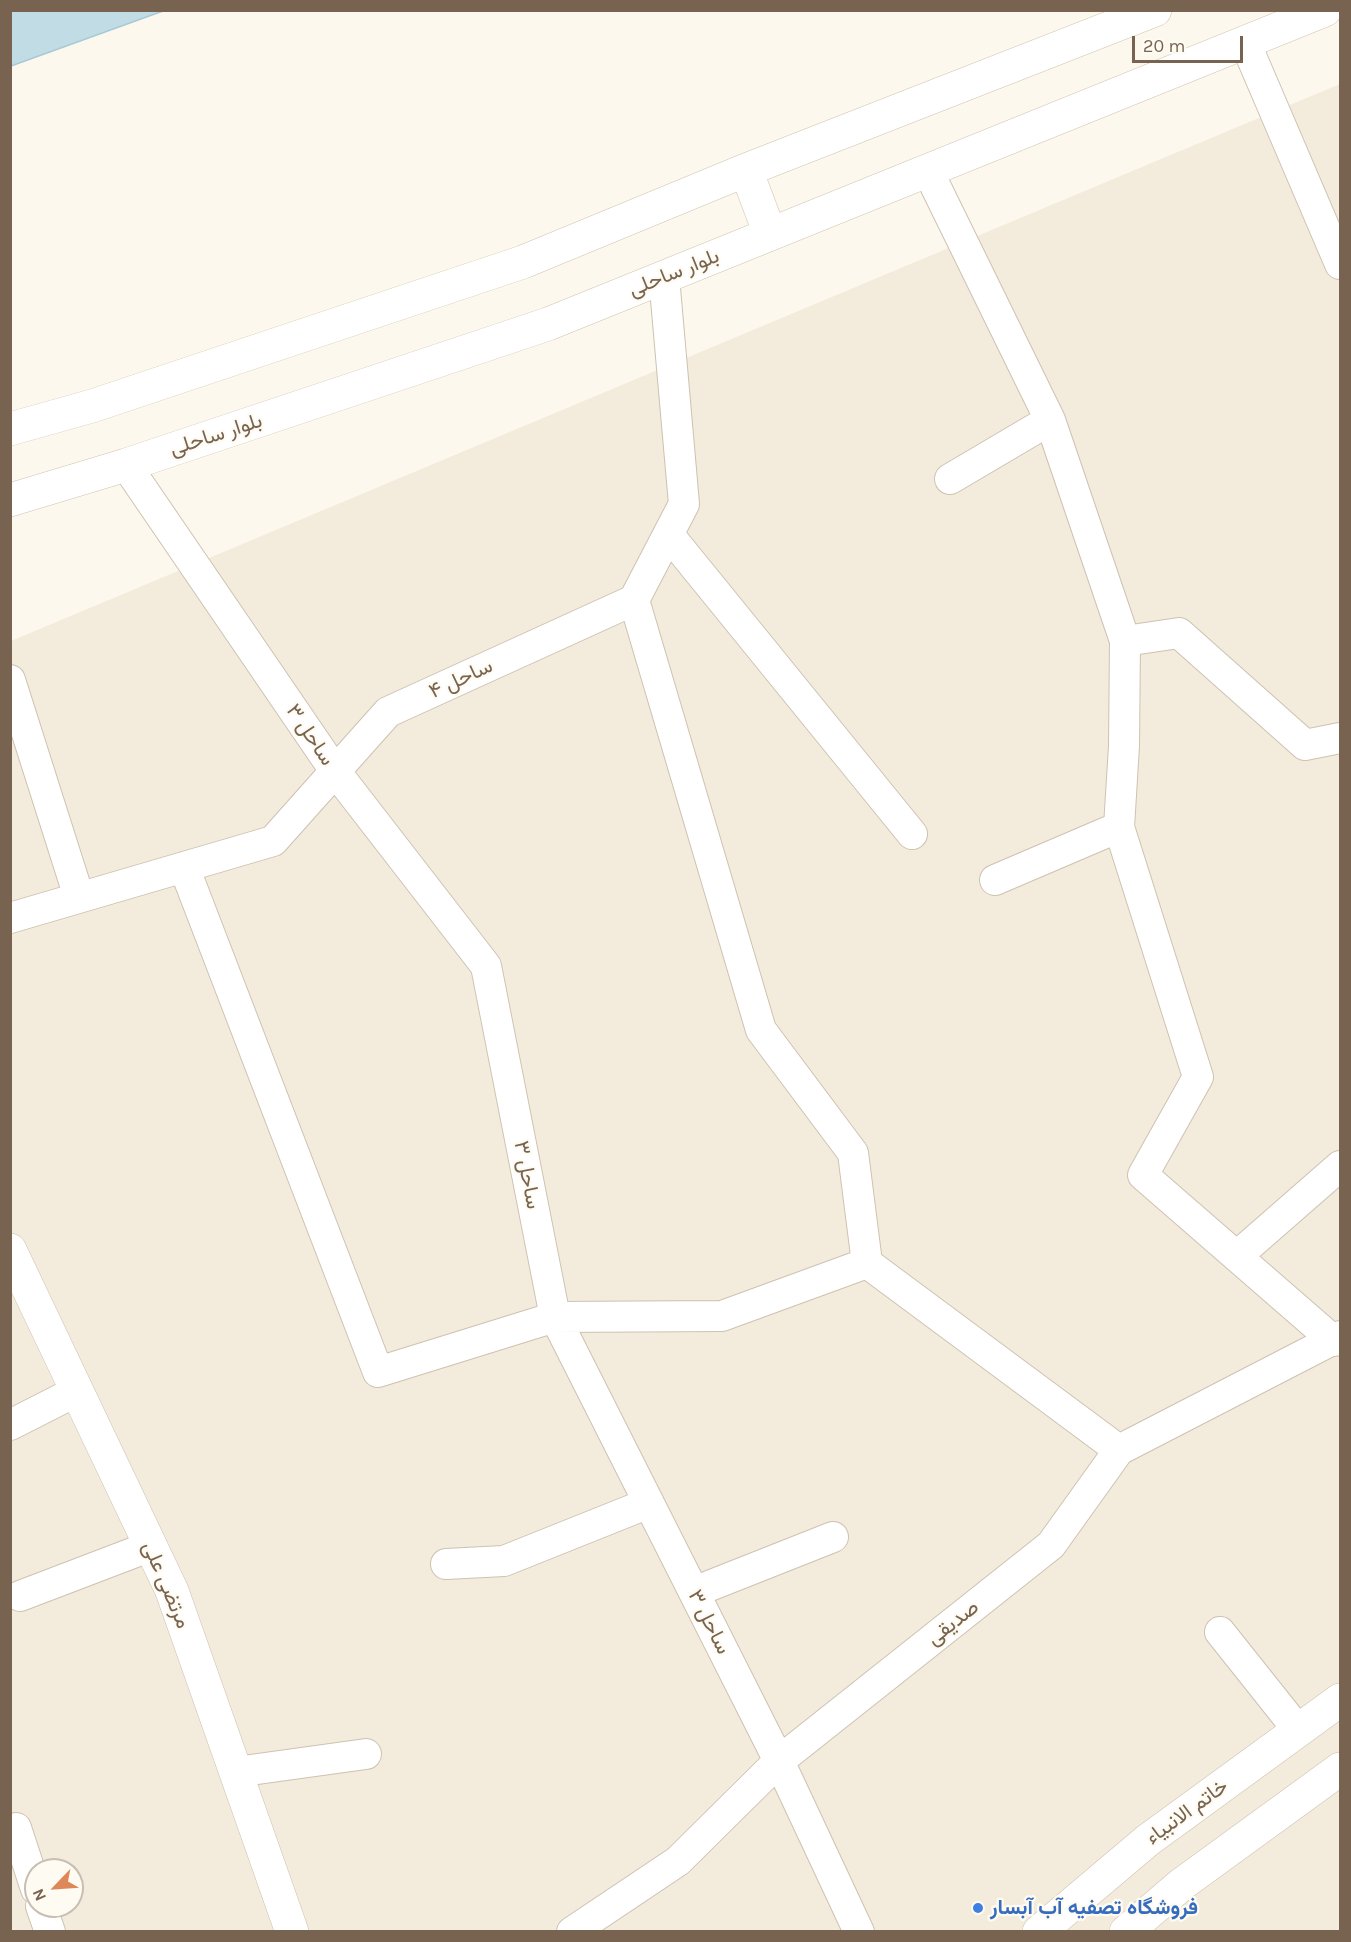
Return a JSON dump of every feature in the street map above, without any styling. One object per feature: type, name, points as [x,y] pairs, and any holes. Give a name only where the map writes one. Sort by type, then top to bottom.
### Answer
[{"type":"main road","points":[[10,429],[92,406],[524,262],[746,170],[1155,10]]},
{"type":"main road","name":"بلوار ساحلی","points":[[10,500],[126,465],[548,324],[1325,10]]},
{"type":"main road","points":[[746,170],[770,234]]},
{"type":"main road","name":"مرتضی علی","points":[[10,1250],[172,1591],[292,1932]]},
{"type":"main road","name":"خاتم الانبیاء","points":[[1039,1932],[1148,1840],[1341,1700]]},
{"type":"main road","points":[[1126,1932],[1182,1884],[1341,1769]]},
{"type":"street","points":[[1245,42],[1341,264]]},
{"type":"street","points":[[928,171],[1050,420],[1125,641],[1124,746],[1119,827],[1198,1077],[1143,1175],[1337,1338]]},
{"type":"street","points":[[664,277],[684,504],[634,600],[761,1030],[853,1153],[867,1263],[1119,1450]]},
{"type":"street","points":[[950,479],[1050,420]]},
{"type":"street","name":"ساحل ۳","points":[[126,465],[335,771],[486,966],[555,1317],[779,1761],[859,1932]]},
{"type":"street","points":[[669,535],[912,834]]},
{"type":"street","name":"ساحل ۴","points":[[10,918],[273,841],[388,712],[634,600]]},
{"type":"street","points":[[1125,641],[1179,633],[1305,745],[1341,738]]},
{"type":"street","points":[[10,680],[80,897]]},
{"type":"street","points":[[995,880],[1119,827]]},
{"type":"street","points":[[184,867],[378,1372],[555,1317],[722,1316],[867,1263]]},
{"type":"street","points":[[1237,1256],[1341,1166]]},
{"type":"street","name":"صدیقی","points":[[572,1932],[678,1861],[779,1761],[1051,1545],[1119,1450],[1337,1338]]},
{"type":"street","points":[[10,1425],[77,1391]]},
{"type":"street","points":[[446,1564],[504,1561],[649,1503]]},
{"type":"street","points":[[694,1592],[833,1537]]},
{"type":"street","points":[[20,1596],[151,1546]]},
{"type":"street","points":[[1220,1632],[1298,1731]]},
{"type":"street","points":[[236,1772],[366,1754]]},
{"type":"street","points":[[16,1828],[26,1858]]},
{"type":"shaded area","points":[[1340,84],[1340,1931],[11,1932],[11,641]]},
{"type":"water","points":[[11,10],[163,10],[163,11],[11,66]]},
{"type":"place","name":"فروشگاه تصفیه آب آبسار","points":[[978,1908]]}]
